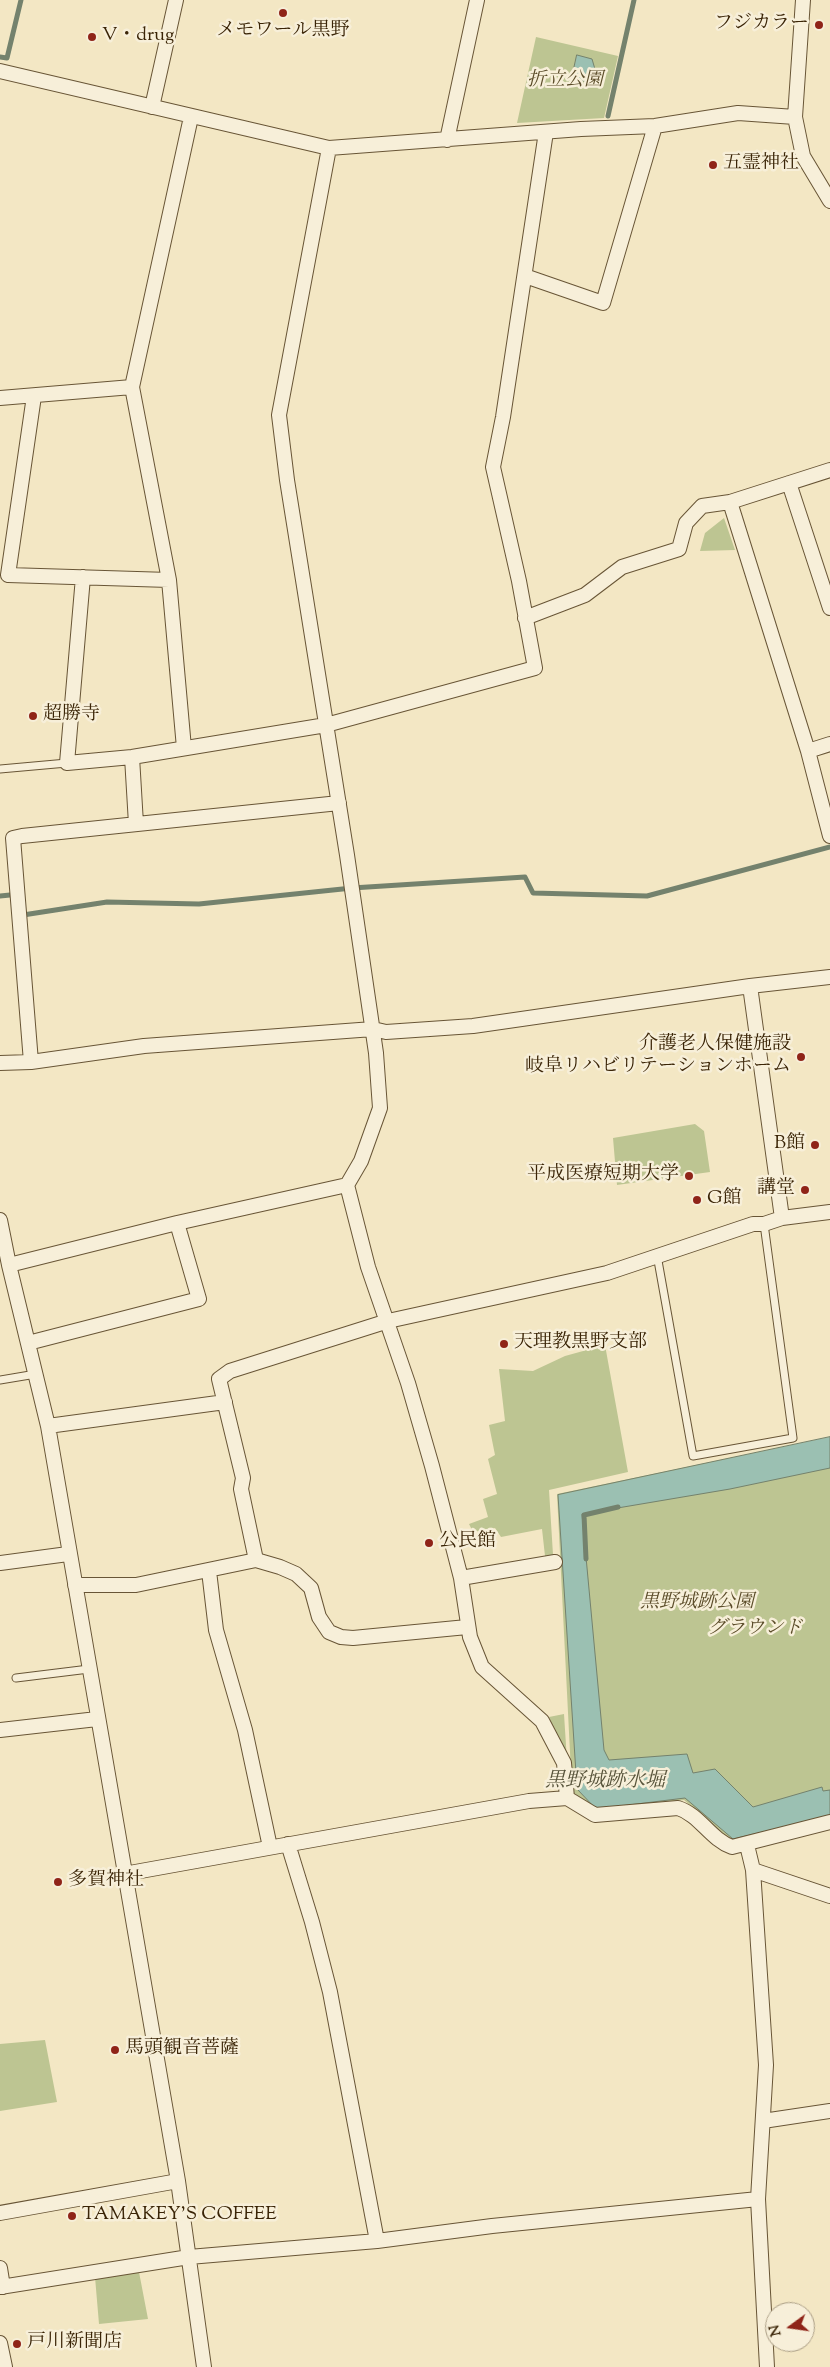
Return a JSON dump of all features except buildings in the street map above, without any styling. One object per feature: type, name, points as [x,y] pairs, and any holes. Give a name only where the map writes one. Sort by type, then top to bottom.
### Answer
[{"type":"street","points":[[152,107],[176,0]]},
{"type":"street","points":[[447,140],[477,0]]},
{"type":"street","points":[[803,0],[795,117],[803,156],[830,201]]},
{"type":"street","points":[[0,71],[329,148],[655,126],[738,113],[795,117]]},
{"type":"street","points":[[184,748],[169,580],[132,387],[191,117]]},
{"type":"street","points":[[525,276],[603,302],[655,126]]},
{"type":"street","points":[[83,577],[67,763],[132,757],[326,725],[535,668],[519,581],[492,467],[503,417],[546,132]]},
{"type":"street","points":[[329,148],[279,415],[287,480],[373,1029],[380,1108],[362,1160],[347,1185],[368,1267],[388,1321],[432,1466],[460,1578],[467,1627],[482,1667],[542,1722],[564,1763],[567,1798]]},
{"type":"street","points":[[0,398],[132,387]]},
{"type":"street","points":[[34,396],[8,575],[169,580]]},
{"type":"street","points":[[525,618],[586,596],[622,567],[679,549],[686,523],[702,506],[730,502],[830,470]]},
{"type":"street","points":[[789,483],[830,608]]},
{"type":"street","points":[[730,502],[808,751],[830,836]]},
{"type":"street","points":[[808,751],[830,744]]},
{"type":"street","points":[[132,757],[136,824]]},
{"type":"street","points":[[30,1062],[13,838],[339,803]]},
{"type":"street","points":[[0,1063],[30,1062],[144,1046],[373,1029],[386,1032],[473,1026],[750,986],[830,977]]},
{"type":"street","points":[[750,986],[782,1218]]},
{"type":"street","points":[[5,1257],[176,1223],[347,1185]]},
{"type":"street","points":[[256,1560],[241,1489],[243,1478],[219,1379],[230,1371],[388,1321],[607,1273],[657,1254],[753,1224],[764,1224],[782,1218],[830,1212]]},
{"type":"street","points":[[0,1220],[5,1257],[48,1426],[68,1554],[75,1585],[178,2181],[204,2367]]},
{"type":"street","points":[[28,1342],[199,1299],[176,1223]]},
{"type":"street","points":[[48,1426],[225,1402]]},
{"type":"street","points":[[0,1563],[68,1554]]},
{"type":"street","points":[[75,1585],[136,1585],[256,1560],[296,1574],[311,1588],[319,1617],[329,1632],[341,1637],[353,1638],[467,1627]]},
{"type":"street","points":[[460,1578],[555,1562]]},
{"type":"street","points":[[209,1571],[216,1630],[245,1730],[270,1847]]},
{"type":"street","points":[[0,1730],[97,1719]]},
{"type":"street","points":[[124,1874],[529,1801],[567,1798],[595,1815],[678,1808],[688,1811],[722,1843],[732,1847],[747,1845],[795,1829],[830,1822]]},
{"type":"street","points":[[288,1844],[312,1922],[330,1992],[378,2241]]},
{"type":"street","points":[[747,1845],[753,1870],[766,2065],[758,2199],[767,2367]]},
{"type":"street","points":[[753,1870],[830,1896]]},
{"type":"street","points":[[763,2121],[830,2111]]},
{"type":"street","points":[[0,2213],[178,2181]]},
{"type":"street","points":[[0,2268],[2,2287],[189,2258],[378,2241],[492,2226],[758,2199]]},
{"type":"street","points":[[0,2343],[5,2367]]},
{"type":"lane","points":[[0,769],[67,763]]},
{"type":"lane","points":[[657,1254],[693,1456],[793,1438],[764,1224]]},
{"type":"lane","points":[[0,1380],[36,1374]]},
{"type":"lane","points":[[16,1678],[89,1669]]},
{"type":"green space","name":"折立公園","points":[[536,37],[618,56],[604,118],[517,123]]},
{"type":"green space","points":[[724,518],[735,550],[700,551],[705,533]]},
{"type":"green space","points":[[695,1124],[704,1131],[710,1172],[617,1185],[613,1138]]},
{"type":"green space","points":[[605,1345],[628,1472],[549,1490],[553,1555],[545,1556],[542,1529],[501,1537],[495,1528],[473,1532],[469,1524],[488,1517],[483,1499],[497,1494],[488,1459],[495,1455],[489,1425],[505,1421],[499,1369],[533,1371],[565,1356]]},
{"type":"green space","name":"黒野城跡公園","points":[[830,1437],[830,1820],[731,1841],[684,1800],[596,1810],[572,1792],[557,1494]]},
{"type":"green space","points":[[564,1714],[567,1761],[549,1717]]},
{"type":"green space","points":[[45,2040],[57,2102],[0,2111],[0,2044]]},
{"type":"green space","points":[[139,2272],[148,2319],[99,2324],[95,2277]]},
{"type":"water","points":[[577,55],[592,59],[597,76],[595,84],[572,78]]},
{"type":"water","name":"黒野城跡水堀","points":[[830,1437],[830,1468],[730,1489],[582,1514],[604,1750],[609,1760],[687,1754],[693,1773],[715,1769],[753,1807],[822,1787],[823,1791],[830,1790],[830,1816],[733,1839],[685,1798],[596,1809],[577,1789],[558,1495]]},
{"type":"waterway","points":[[0,57],[7,58],[21,0]]},
{"type":"waterway","points":[[608,116],[634,0]]},
{"type":"waterway","points":[[23,912],[23,915],[107,902],[199,904],[352,888],[525,877],[533,893],[647,896],[830,847]]},
{"type":"waterway","points":[[0,896],[10,895]]},
{"type":"waterway","points":[[586,1559],[584,1515],[618,1507]]},
{"type":"place","name":"メモワール黒野","points":[[283,13]]},
{"type":"place","name":"フジカラー","points":[[819,25]]},
{"type":"place","name":"V・drug","points":[[92,37]]},
{"type":"place","name":"五霊神社","points":[[713,165]]},
{"type":"place","name":"超勝寺","points":[[33,716]]},
{"type":"place","name":"介護老人保健施設 岐阜リハビリテーションホーム","points":[[801,1057]]},
{"type":"place","name":"B館","points":[[815,1145]]},
{"type":"place","name":"平成医療短期大学","points":[[689,1176]]},
{"type":"place","name":"講堂","points":[[805,1190]]},
{"type":"place","name":"G館","points":[[697,1200]]},
{"type":"place","name":"天理教黒野支部","points":[[504,1344]]},
{"type":"place","name":"公民館","points":[[429,1543]]},
{"type":"place","name":"多賀神社","points":[[58,1882]]},
{"type":"place","name":"馬頭観音菩薩","points":[[115,2050]]},
{"type":"place","name":"TAMAKEY'S COFFEE","points":[[72,2216]]},
{"type":"place","name":"戸川新聞店","points":[[17,2344]]},
{"type":"park label","name":"グラウンド","points":[[755,1630]]}]
